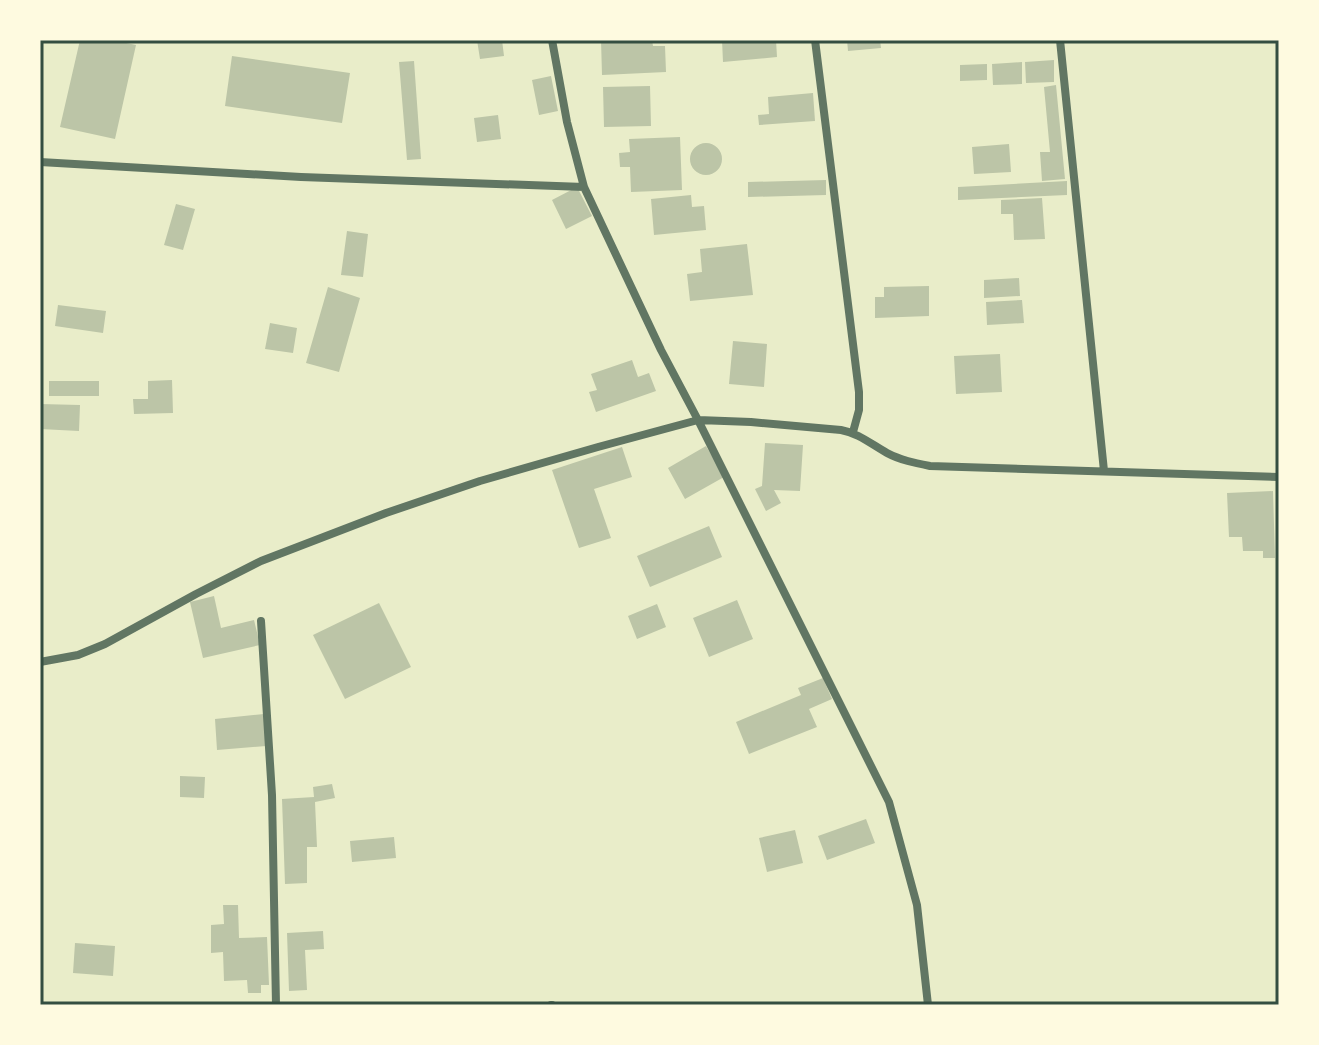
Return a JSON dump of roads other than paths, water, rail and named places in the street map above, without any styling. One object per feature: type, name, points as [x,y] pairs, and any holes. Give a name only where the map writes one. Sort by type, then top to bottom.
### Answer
[{"type":"street","points":[[552,40],[567,122],[584,187],[661,350],[889,802],[917,905],[928,1005]]},
{"type":"street","points":[[815,40],[859,392],[859,410],[853,432]]},
{"type":"street","points":[[1060,40],[1104,471]]},
{"type":"street","points":[[40,162],[301,177],[584,187]]},
{"type":"street","points":[[40,662],[78,655],[105,644],[261,561],[386,513],[495,477],[698,420],[853,432],[889,454],[930,466],[1279,477]]},
{"type":"street","points":[[261,621],[272,795],[276,1005]]}]
